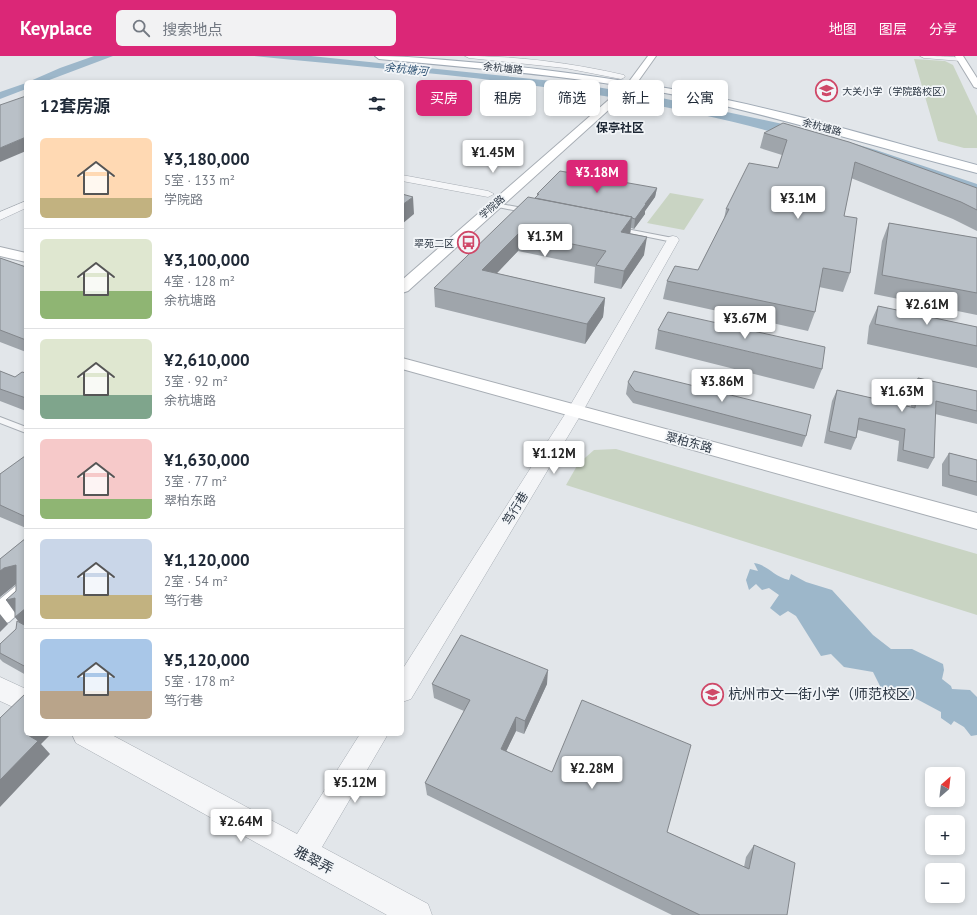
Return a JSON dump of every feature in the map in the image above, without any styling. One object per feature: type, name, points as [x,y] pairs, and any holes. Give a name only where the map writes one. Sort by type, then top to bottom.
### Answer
[{"type":"main road","name":"余杭塘路","points":[[379,56],[524,70],[608,88]]},
{"type":"main road","name":"余杭塘路","points":[[436,56],[608,88]]},
{"type":"main road","points":[[624,80],[652,56]]},
{"type":"main road","points":[[960,57],[977,85]]},
{"type":"main road","name":"余杭塘路","points":[[664,91],[708,93],[809,114],[977,160]]},
{"type":"main road","points":[[541,149],[608,94]]},
{"type":"main road","name":"学院路","points":[[404,286],[491,199],[608,94]]},
{"type":"main road","name":"余杭塘路","points":[[664,96],[747,108],[977,169]]},
{"type":"main road","name":"学院路","points":[[476,204],[491,199],[500,184]]},
{"type":"main road","points":[[0,251],[24,257]]},
{"type":"main road","name":"翠柏东路","points":[[404,364],[977,521]]},
{"type":"main road","points":[[0,614],[24,594]]},
{"type":"street","points":[[469,56],[600,71],[608,81]]},
{"type":"street","points":[[924,56],[960,57]]},
{"type":"street","points":[[404,178],[491,199]]},
{"type":"street","points":[[0,216],[24,205]]},
{"type":"street","name":"笃行巷","points":[[404,688],[575,411],[673,240]]},
{"type":"street","points":[[0,688],[24,701]]},
{"type":"street","name":"雅翠弄","points":[[89,736],[418,915]]},
{"type":"street","points":[[302,853],[374,736]]},
{"type":"lane","points":[[491,199],[533,212]]},
{"type":"lane","points":[[611,228],[673,240]]},
{"type":"lane","points":[[0,420],[24,429]]},
{"type":"green space","points":[[914,59],[945,61],[953,65],[977,116],[977,148],[964,148],[938,141]]},
{"type":"green space","points":[[670,193],[704,199],[684,230],[647,223]]},
{"type":"green space","points":[[616,449],[977,554],[977,615],[566,485],[578,464],[594,450]]},
{"type":"water","points":[[94,56],[113,56],[49,80],[33,80]]},
{"type":"water","name":"余杭塘河","points":[[254,56],[311,56],[544,80],[544,87],[536,86],[536,80],[487,80]]},
{"type":"water","points":[[24,84],[24,90],[0,99],[0,92]]},
{"type":"water","points":[[600,88],[608,89],[608,97],[600,95]]},
{"type":"water","points":[[664,99],[672,100],[672,109],[664,107]]},
{"type":"water","points":[[728,112],[801,128],[876,150],[977,184],[977,197],[841,152],[738,123],[707,116],[728,116]]},
{"type":"water","points":[[754,563],[763,566],[783,578],[789,580],[791,574],[806,582],[832,590],[873,635],[891,649],[912,649],[943,664],[944,670],[942,679],[951,686],[952,689],[970,690],[977,697],[977,735],[971,736],[964,727],[954,721],[951,725],[941,718],[941,712],[911,696],[887,700],[873,672],[844,667],[831,654],[821,656],[796,616],[788,611],[780,616],[770,608],[779,595],[769,588],[762,590],[756,584],[749,590],[746,580],[750,569],[758,571]]},
{"type":"building","points":[[24,97],[24,138],[0,148],[0,105]]},
{"type":"building","points":[[783,123],[849,142],[977,188],[977,210],[961,202],[855,162],[844,216],[857,218],[850,273],[823,268],[815,312],[667,281],[675,266],[698,270],[729,209],[726,209],[749,163],[778,168],[787,140],[764,133]]},
{"type":"building","points":[[560,171],[657,188],[635,219],[632,217],[535,198],[539,194],[537,194]]},
{"type":"building","points":[[404,195],[413,197],[404,204]]},
{"type":"building","points":[[528,197],[632,217],[621,232],[647,237],[624,271],[596,265],[606,251],[519,233],[482,270],[605,298],[587,324],[434,288]]},
{"type":"building","points":[[889,223],[977,238],[977,293],[882,275]]},
{"type":"building","points":[[0,258],[24,266],[24,339],[0,330]]},
{"type":"building","points":[[878,306],[977,327],[977,346],[875,324]]},
{"type":"building","points":[[668,312],[825,347],[822,369],[658,330]]},
{"type":"building","points":[[0,371],[15,377],[22,372],[24,372],[24,397],[0,389]]},
{"type":"building","points":[[634,371],[811,415],[806,436],[635,391],[628,382]]},
{"type":"building","points":[[918,378],[977,391],[977,411],[936,401],[934,458],[903,450],[905,429],[859,418],[856,438],[829,431],[837,390],[915,408]]},
{"type":"building","points":[[949,453],[977,460],[977,482],[949,475]]},
{"type":"building","points":[[24,457],[24,516],[0,505],[0,474]]},
{"type":"building","points":[[24,540],[24,610],[15,617],[15,598],[6,600],[16,591],[16,565],[4,568],[0,571],[0,559]]},
{"type":"building","points":[[17,621],[24,625],[24,666],[0,653],[0,644],[16,629]]},
{"type":"building","points":[[461,635],[548,670],[525,721],[516,717],[501,749],[552,772],[582,700],[691,745],[667,832],[749,869],[754,845],[795,863],[787,915],[700,915],[425,783],[470,700],[432,684]]},
{"type":"building","points":[[24,695],[24,736],[29,736],[38,741],[0,780],[0,718]]},
{"type":"place","name":"大关小学（学院路校区）","points":[[826,91]]},
{"type":"place","name":"翠苑二区","points":[[469,243]]},
{"type":"place","name":"杭州市文一街小学（师范校区）","points":[[712,694]]},
{"type":"district","name":"保亭社区","points":[[620,127]]}]
